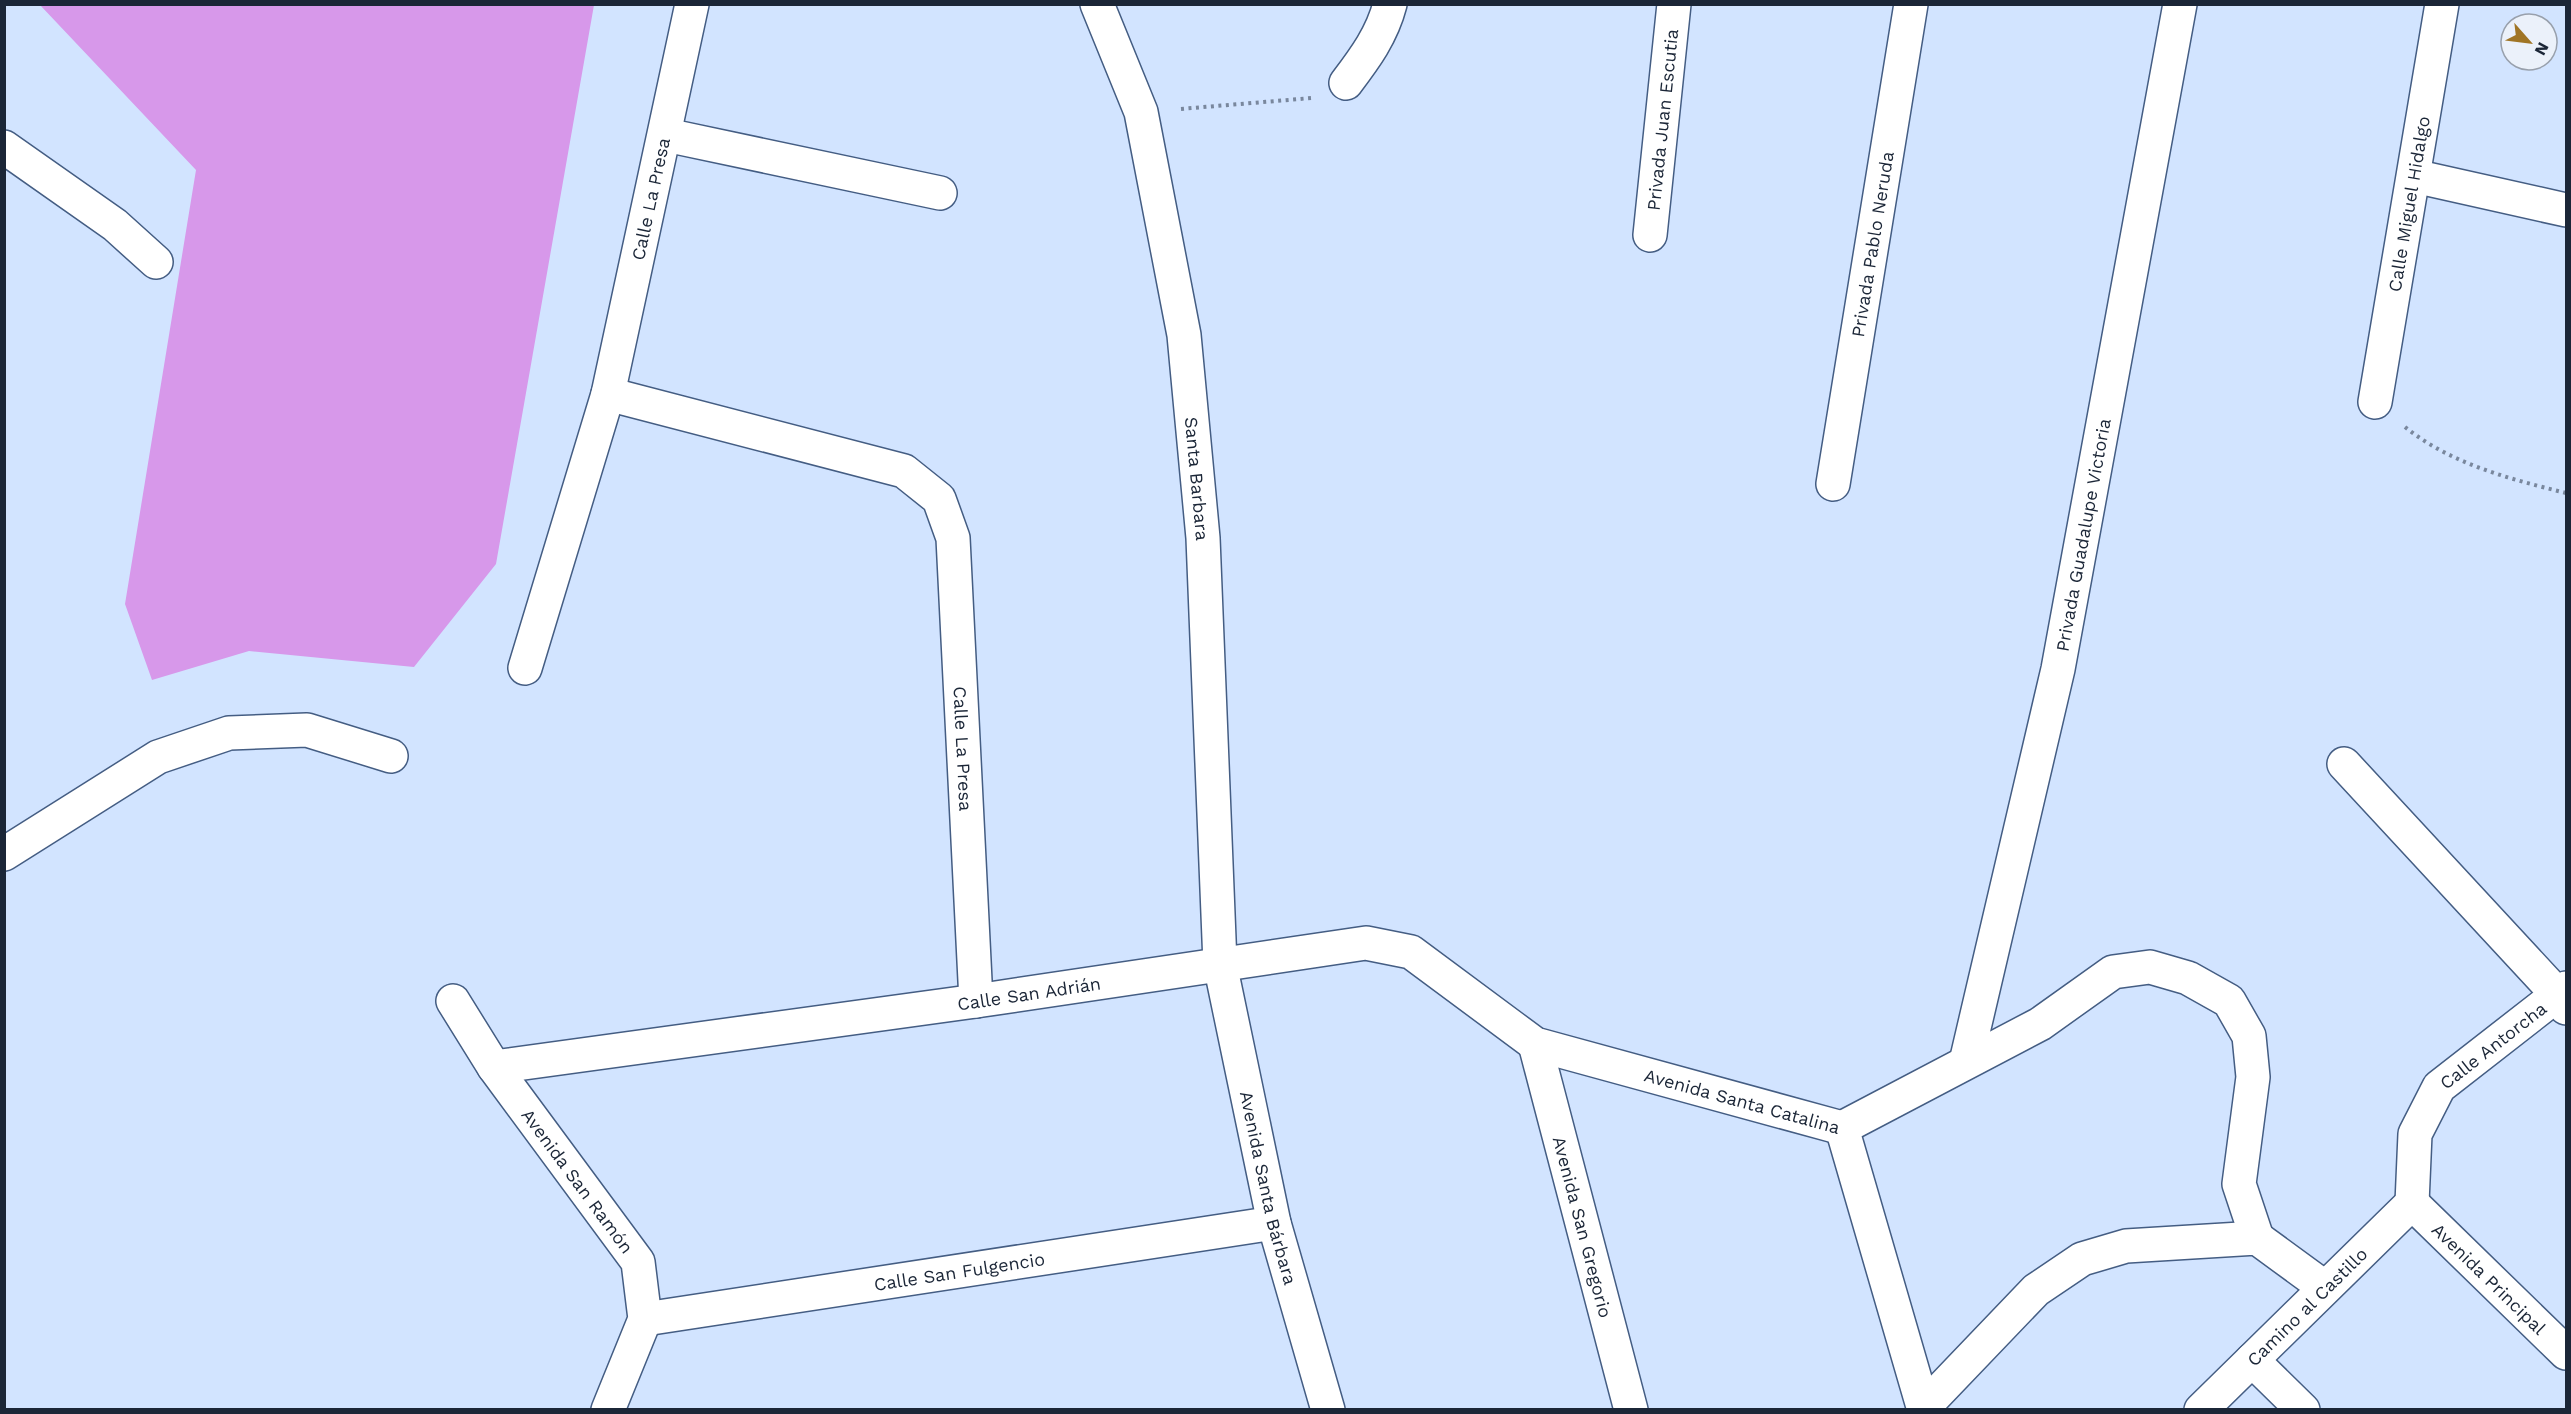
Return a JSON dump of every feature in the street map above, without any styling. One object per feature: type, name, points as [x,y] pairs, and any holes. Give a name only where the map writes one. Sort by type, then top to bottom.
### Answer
[{"type":"street","name":"Calle La Presa","points":[[525,668],[608,394],[666,135],[692,4]]},
{"type":"street","name":"Santa Barbara","points":[[1097,4],[1141,112],[1184,335],[1203,538],[1220,964]]},
{"type":"street","points":[[1346,83],[1371,51],[1386,21],[1390,4]]},
{"type":"street","name":"Privada Juan Escutia","points":[[1650,234],[1674,4]]},
{"type":"street","name":"Privada Pablo Neruda","points":[[1833,484],[1911,4]]},
{"type":"street","name":"Privada Guadalupe Victoria","points":[[1965,1062],[2058,669],[2180,4]]},
{"type":"street","name":"Calle Miguel Hidalgo","points":[[2375,402],[2442,4]]},
{"type":"street","points":[[666,135],[940,193]]},
{"type":"street","points":[[4,147],[115,225],[156,262]]},
{"type":"street","points":[[2414,176],[2566,210]]},
{"type":"street","name":"Calle La Presa","points":[[608,394],[904,471],[939,499],[953,538],[976,1001]]},
{"type":"street","points":[[4,854],[158,757],[229,733],[307,730],[391,756]]},
{"type":"street","points":[[2344,764],[2563,997]]},
{"type":"street","name":"Calle San Adrián","points":[[494,1066],[976,1001],[1366,943],[1411,951],[1535,1044]]},
{"type":"street","name":"Avenida Santa Bárbara","points":[[1220,964],[1274,1223],[1328,1410]]},
{"type":"street","points":[[1842,1128],[2040,1024],[2113,972],[2150,967],[2188,978],[2229,1000],[2249,1036],[2253,1077],[2239,1184],[2257,1238],[2324,1287]]},
{"type":"street","name":"Calle Antorcha","points":[[2412,1203],[2415,1134],[2439,1087],[2563,997]]},
{"type":"street","name":"Avenida San Ramón","points":[[453,1001],[494,1066],[638,1262],[645,1319],[608,1410]]},
{"type":"street","name":"Avenida Santa Catalina","points":[[1535,1044],[1842,1128],[1924,1408]]},
{"type":"street","name":"Avenida San Gregorio","points":[[1535,1044],[1631,1410]]},
{"type":"street","name":"Camino al Castillo","points":[[2201,1410],[2412,1203]]},
{"type":"street","name":"Avenida Principal","points":[[2412,1203],[2566,1353]]},
{"type":"street","name":"Calle San Fulgencio","points":[[645,1319],[1274,1223]]},
{"type":"street","points":[[1924,1408],[2036,1290],[2082,1259],[2126,1246],[2257,1238]]},
{"type":"street","points":[[2252,1360],[2303,1410]]},
{"type":"path","points":[[1141,112],[1306,99],[1329,93],[1346,83]]},
{"type":"path","points":[[2375,402],[2415,435],[2456,459],[2512,480],[2566,493]]},
{"type":"shaded area","points":[[40,5],[594,5],[496,564],[414,667],[249,651],[152,680],[125,604],[196,170]]}]
